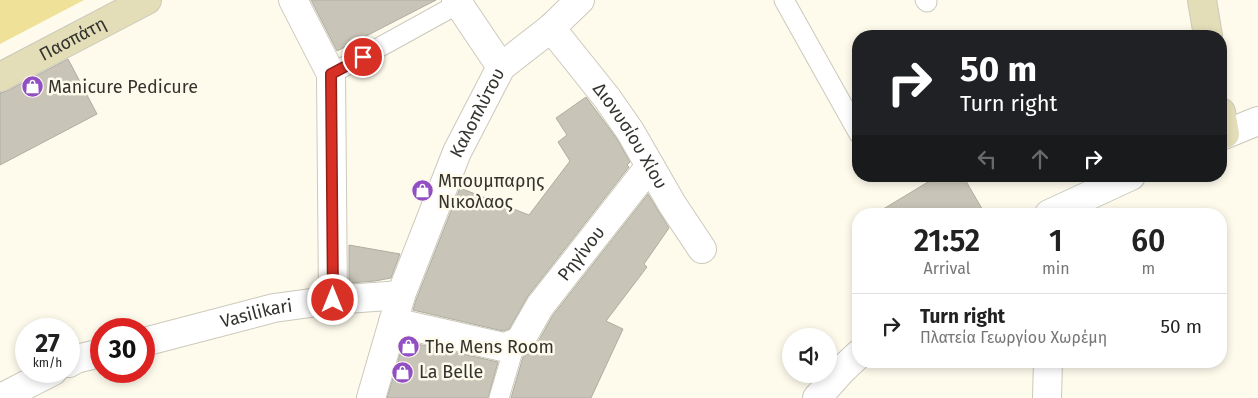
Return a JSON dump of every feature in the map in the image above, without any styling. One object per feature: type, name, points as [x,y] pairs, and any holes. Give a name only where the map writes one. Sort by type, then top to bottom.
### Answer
[{"type":"street","name":"Πασπάτη","points":[[0,78],[147,0]]},
{"type":"street","points":[[293,0],[331,74],[333,300]]},
{"type":"street","name":"Καλοπλύτου","points":[[372,398],[401,295],[457,152],[501,67],[551,28],[580,0]]},
{"type":"street","points":[[1202,0],[1207,30]]},
{"type":"street","points":[[457,2],[501,67]]},
{"type":"street","name":"Διονυσίου Χίου","points":[[551,28],[607,98],[630,131],[672,204],[702,249]]},
{"type":"street","points":[[1227,126],[1258,121]]},
{"type":"street","name":"Ρηγίνου","points":[[514,344],[520,341],[540,306],[650,166]]},
{"type":"street","points":[[1062,208],[1118,182]]},
{"type":"street","name":"Vasilikari","points":[[155,339],[274,308],[333,300],[401,295]]},
{"type":"street","points":[[393,322],[503,347],[514,344]]},
{"type":"street","points":[[817,398],[852,361]]},
{"type":"street","points":[[1047,398],[1048,368]]},
{"type":"street","points":[[1,398],[30,383]]},
{"type":"lane","points":[[784,0],[852,121]]},
{"type":"lane","points":[[331,74],[457,2]]},
{"type":"lane","name":"Ρηγίνου","points":[[499,398],[514,344]]},
{"type":"shaded area","points":[[0,0],[84,0],[0,44]]},
{"type":"building","points":[[311,0],[436,0],[337,51]]},
{"type":"building","points":[[68,59],[97,114],[0,165],[0,93]]},
{"type":"building","points":[[586,97],[617,139],[630,162],[627,165],[629,167],[528,296],[509,329],[503,331],[413,310],[460,188],[529,215],[570,161],[558,142],[567,135],[556,118]]},
{"type":"building","points":[[928,182],[966,182],[982,208],[885,208]]},
{"type":"building","points":[[648,194],[669,228],[644,264],[647,267],[606,321],[623,329],[591,398],[511,398],[523,357],[534,349],[553,315]]},
{"type":"building","points":[[349,245],[400,254],[391,278],[349,283]]},
{"type":"building","points":[[404,341],[498,362],[488,398],[387,398]]},
{"type":"place","name":"Manicure Pedicure","points":[[32,87]]},
{"type":"place","name":"Μπουμπαρης Νικολαος","points":[[422,191]]},
{"type":"place","name":"The Mens Room","points":[[409,347]]},
{"type":"place","name":"La Belle","points":[[403,372]]},
{"type":"route","points":[[333,300],[331,74],[363,57]]}]
